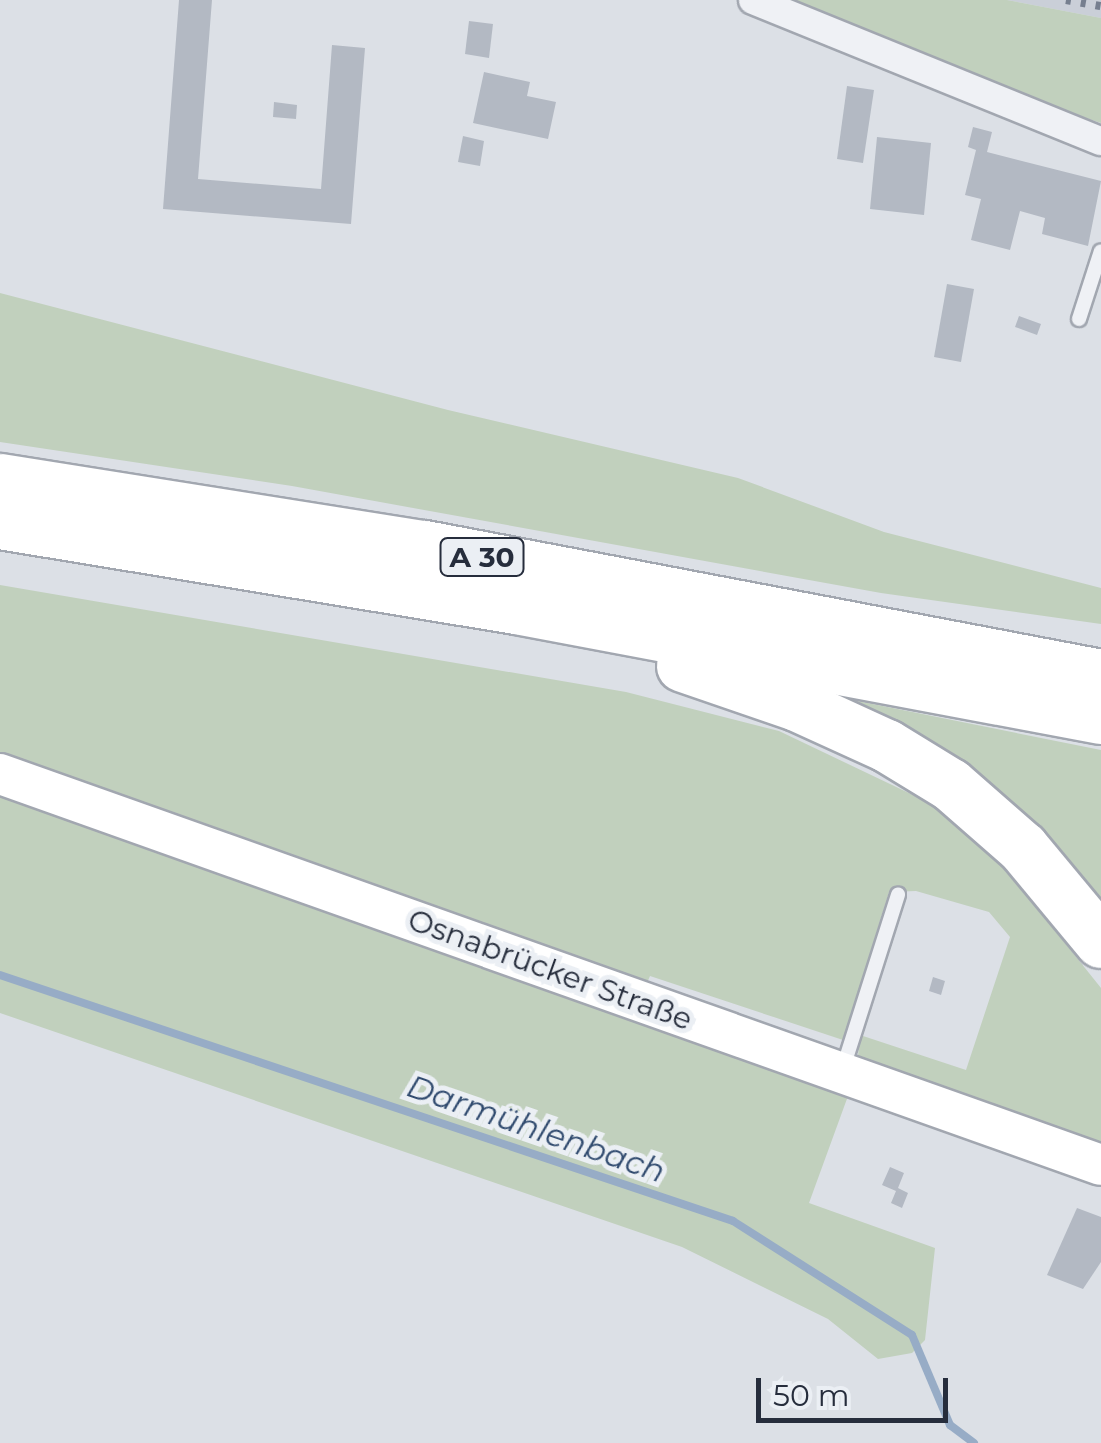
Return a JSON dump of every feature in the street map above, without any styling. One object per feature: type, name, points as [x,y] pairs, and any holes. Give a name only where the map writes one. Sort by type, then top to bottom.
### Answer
[{"type":"highway","name":"A 30","points":[[0,480],[425,547],[1101,676]]},
{"type":"highway","name":"A 30","points":[[0,523],[516,608],[1101,718]]},
{"type":"highway","points":[[516,608],[796,704],[887,746],[951,786],[1023,848],[1101,942]]},
{"type":"main road","name":"Osnabrücker Straße","points":[[0,774],[1101,1165]]},
{"type":"street","points":[[753,0],[1101,141]]},
{"type":"lane","points":[[1079,319],[1101,251]]},
{"type":"lane","points":[[841,1074],[898,895]]},
{"type":"shaded area","points":[[1007,0],[1101,0],[1101,18]]},
{"type":"green space","points":[[790,0],[1007,0],[1101,18],[1101,123],[1013,94]]},
{"type":"green space","points":[[0,293],[448,410],[738,478],[884,532],[1101,588],[1101,624],[881,593],[292,486],[0,442]]},
{"type":"green space","points":[[0,585],[626,692],[779,731],[934,805],[1005,868],[1101,988],[1101,1142],[858,1056],[860,1035],[966,1070],[1010,937],[989,912],[916,891],[889,892],[843,1040],[650,976],[634,1013],[848,1096],[809,1203],[935,1248],[925,1340],[912,1353],[878,1359],[828,1319],[682,1247],[0,1013]]},
{"type":"green space","points":[[813,692],[1101,750],[1101,924]]},
{"type":"building","points":[[179,0],[212,0],[198,179],[321,189],[332,45],[365,48],[351,224],[163,209]]},
{"type":"building","points":[[469,21],[493,24],[489,58],[465,54]]},
{"type":"building","points":[[484,72],[530,82],[527,96],[556,102],[548,139],[473,123]]},
{"type":"building","points":[[847,86],[874,90],[863,163],[837,159]]},
{"type":"building","points":[[274,102],[297,105],[296,119],[273,117]]},
{"type":"building","points":[[973,127],[992,132],[987,152],[1101,181],[1088,246],[1042,234],[1045,218],[1020,211],[1010,250],[971,240],[981,199],[965,195],[976,150],[968,147]]},
{"type":"building","points":[[463,136],[484,141],[480,166],[458,162]]},
{"type":"building","points":[[877,137],[931,143],[924,215],[870,209]]},
{"type":"building","points":[[947,284],[974,289],[961,362],[934,357]]},
{"type":"building","points":[[1019,316],[1041,324],[1037,335],[1015,327]]},
{"type":"building","points":[[933,977],[945,981],[941,995],[929,991]]},
{"type":"building","points":[[890,1167],[904,1173],[898,1188],[908,1193],[902,1208],[891,1203],[896,1191],[882,1185]]},
{"type":"building","points":[[1077,1208],[1101,1217],[1101,1262],[1083,1289],[1047,1275]]},
{"type":"waterway","name":"Darmühlenbach","points":[[0,975],[733,1221],[912,1335],[950,1425],[974,1443]]},
{"type":"railway","points":[[1066,0],[1101,6]]}]
